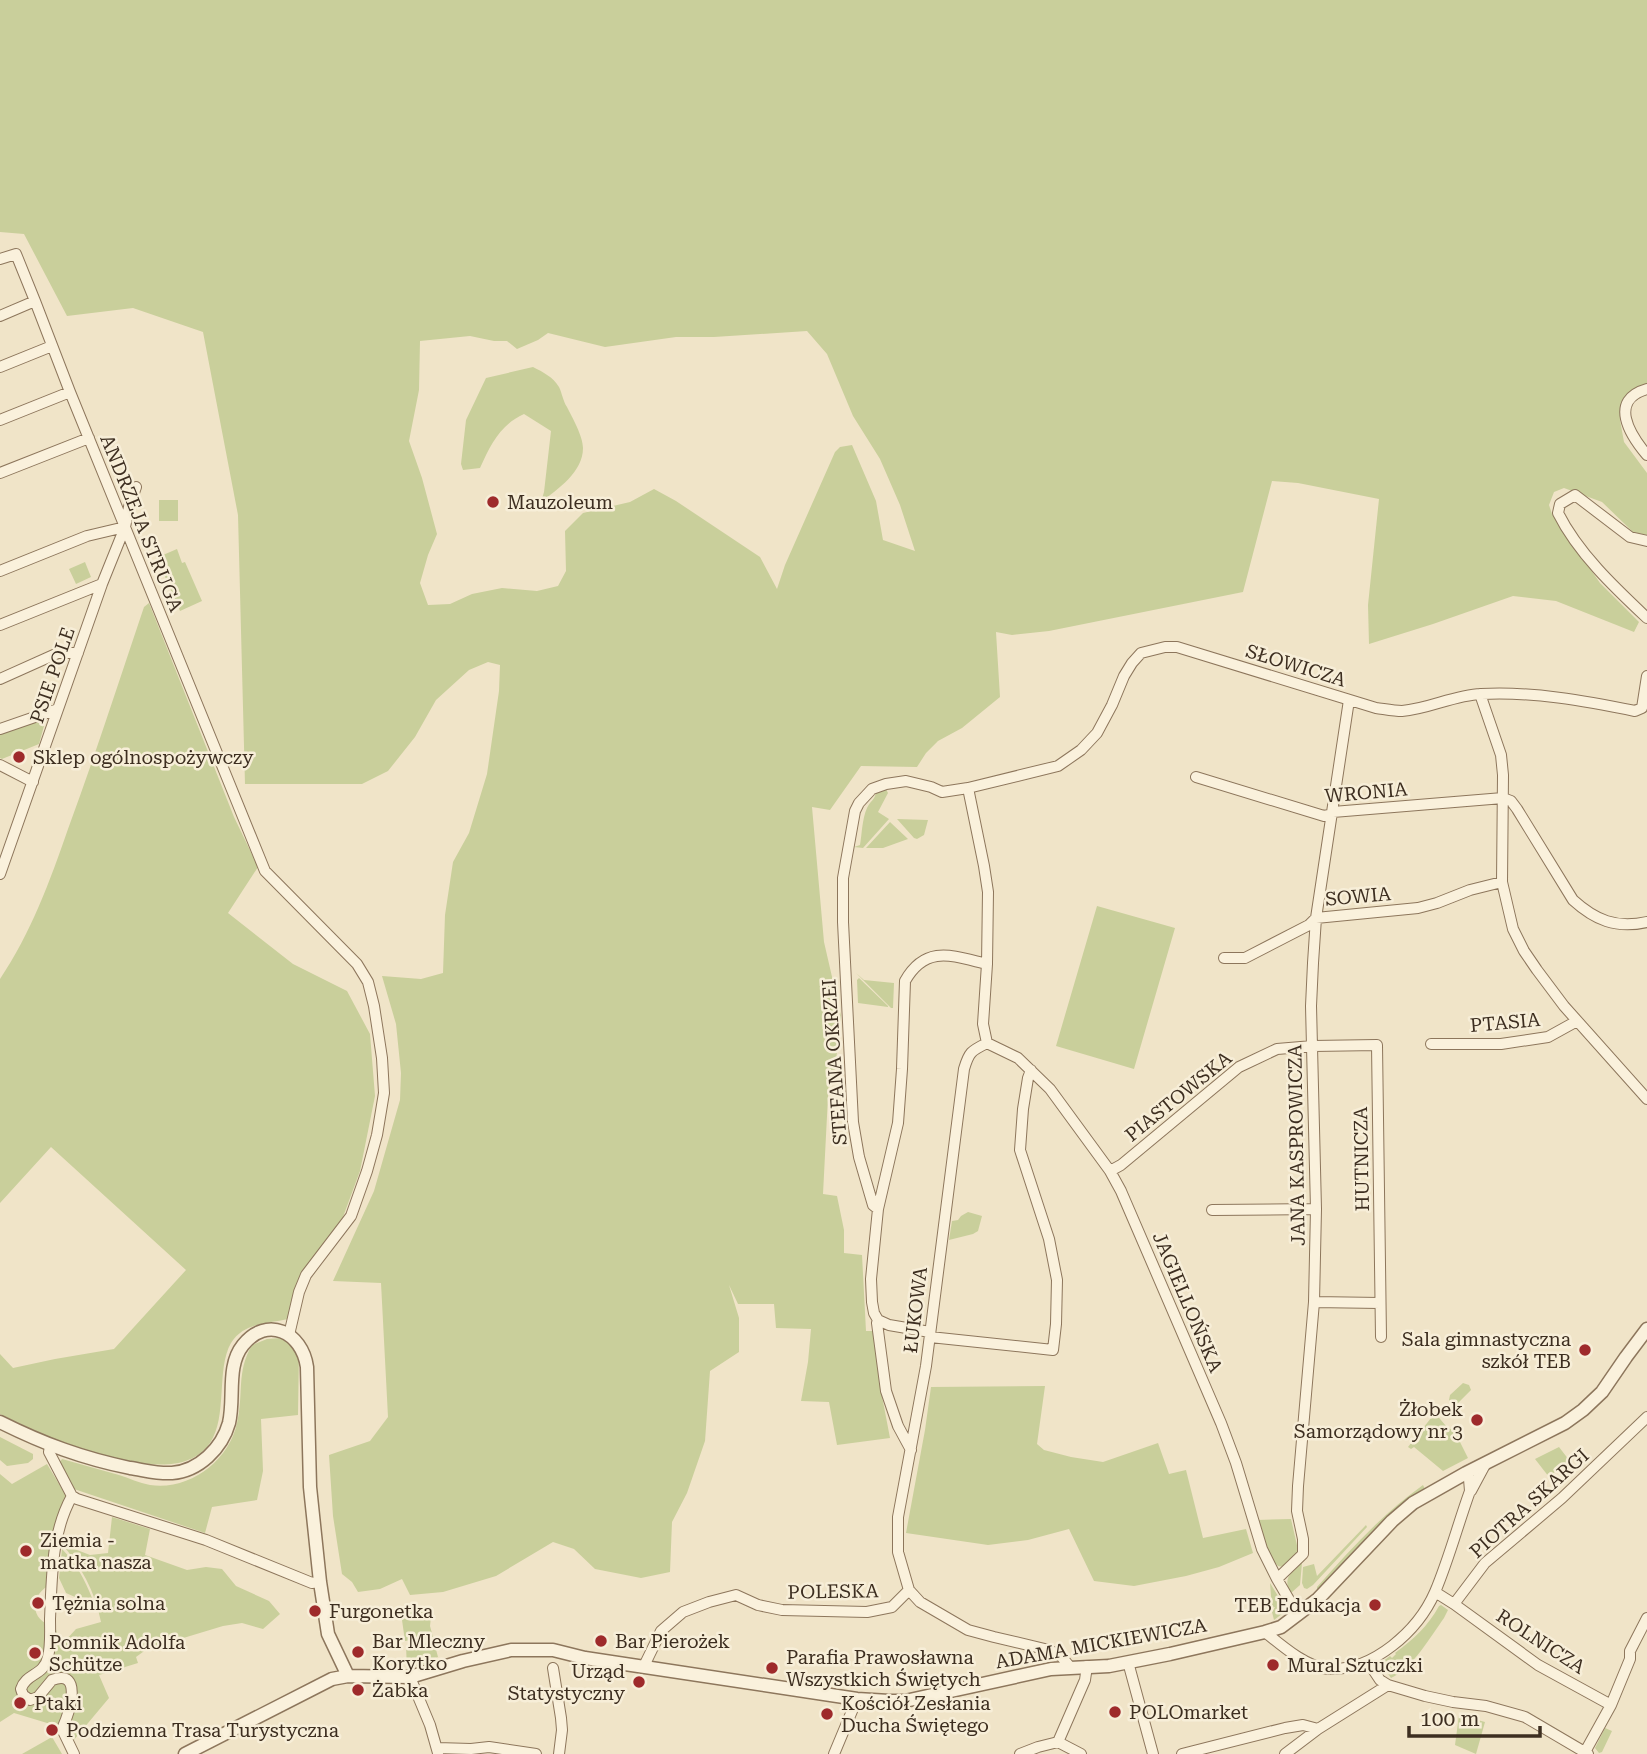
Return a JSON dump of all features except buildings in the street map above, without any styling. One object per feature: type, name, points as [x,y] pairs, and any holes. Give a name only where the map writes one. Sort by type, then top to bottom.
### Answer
[{"type":"street","name":"ANDRZEJA STRUGA","points":[[0,260],[16,254],[265,871],[357,964],[368,982],[382,1058],[384,1093],[377,1135],[351,1216],[306,1275],[299,1292],[289,1335]]},
{"type":"street","points":[[0,316],[35,301]]},
{"type":"street","points":[[0,367],[52,346]]},
{"type":"street","points":[[1647,389],[1633,396],[1627,406],[1625,419],[1647,455]]},
{"type":"street","points":[[0,420],[70,392]]},
{"type":"street","points":[[0,473],[89,438]]},
{"type":"street","name":"PSIE POLE","points":[[0,874],[102,584],[125,527],[136,487]]},
{"type":"street","points":[[1647,541],[1630,537],[1575,495],[1560,503],[1558,513],[1564,525],[1606,580],[1647,618]]},
{"type":"street","points":[[0,571],[87,536],[125,527]]},
{"type":"street","points":[[0,625],[102,584]]},
{"type":"street","name":"SŁOWICZA","points":[[968,788],[1058,766],[1081,750],[1097,733],[1132,663],[1142,653],[1155,648],[1177,647],[1376,708],[1401,711],[1480,694],[1545,696],[1635,711],[1642,708],[1647,676]]},
{"type":"street","points":[[0,678],[58,653],[78,653]]},
{"type":"street","points":[[1480,694],[1501,755],[1502,882],[1513,929],[1536,970],[1577,1021],[1647,1099]]},
{"type":"street","name":"JANA KASPROWICZA","points":[[1277,1579],[1303,1554],[1297,1511],[1314,1302],[1316,1209],[1311,1006],[1316,918],[1349,700]]},
{"type":"street","points":[[0,729],[58,709]]},
{"type":"street","points":[[0,765],[33,782]]},
{"type":"street","name":"WRONIA","points":[[1196,777],[1324,816],[1333,812],[1503,798]]},
{"type":"street","name":"STEFANA OKRZEI","points":[[878,1209],[873,1205],[859,1157],[853,1122],[843,877],[855,811],[864,797],[878,786],[886,784],[906,781],[942,792],[968,788]]},
{"type":"street","points":[[968,788],[988,892],[983,1024],[987,1042]]},
{"type":"street","points":[[1503,798],[1511,801],[1517,808],[1573,900],[1585,911],[1610,923],[1625,925],[1647,922]]},
{"type":"street","name":"SOWIA","points":[[1224,958],[1245,958],[1309,925],[1316,918],[1418,908],[1502,882]]},
{"type":"street","points":[[987,964],[935,955],[922,962],[905,981],[898,1123],[878,1209],[871,1279],[872,1302],[878,1320],[930,1334],[1053,1350],[1057,1280],[1049,1239],[1020,1150],[1023,1109],[1031,1070]]},
{"type":"street","name":"PTASIA","points":[[1431,1044],[1501,1044],[1548,1037],[1577,1021]]},
{"type":"street","name":"JAGIELLOŃSKA","points":[[987,1042],[1018,1058],[1050,1089],[1110,1171],[1121,1191],[1221,1423],[1262,1549],[1298,1615]]},
{"type":"street","name":"ŁUKOWA","points":[[909,1590],[898,1552],[898,1517],[930,1334],[964,1069],[972,1050],[987,1042]]},
{"type":"street","name":"HUTNICZA","points":[[1312,1046],[1377,1045],[1381,1336]]},
{"type":"street","name":"PIASTOWSKA","points":[[1110,1171],[1121,1165],[1239,1067],[1277,1049],[1312,1046]]},
{"type":"street","points":[[1212,1210],[1316,1209]]},
{"type":"street","points":[[1314,1302],[1380,1303]]},
{"type":"street","points":[[878,1320],[886,1391],[898,1426],[911,1450]]},
{"type":"street","name":"ADAMA MICKIEWICZA","points":[[348,1675],[410,1677],[511,1650],[552,1650],[585,1658],[889,1702],[905,1701],[1051,1669],[1128,1662],[1265,1632],[1281,1627],[1318,1599],[1392,1521],[1413,1503],[1565,1423],[1584,1409],[1602,1392],[1647,1329]]},
{"type":"street","points":[[0,1422],[50,1446],[100,1462],[155,1473],[174,1473],[203,1461],[223,1438],[229,1422],[236,1357],[255,1334],[278,1330],[296,1339],[302,1348],[307,1367],[310,1487],[320,1582],[328,1634],[348,1675],[304,1692],[185,1754]]},
{"type":"street","name":"PIOTRA SKARGI","points":[[1454,1604],[1485,1563],[1562,1498],[1647,1417]]},
{"type":"street","points":[[50,1446],[49,1451],[72,1496],[119,1514],[206,1540],[312,1583],[320,1582]]},
{"type":"street","points":[[1265,1632],[1291,1652],[1317,1667],[1328,1670],[1368,1662],[1395,1643],[1422,1616],[1435,1592],[1470,1491],[1486,1463]]},
{"type":"street","points":[[1466,1473],[1470,1491]]},
{"type":"street","points":[[72,1496],[55,1545],[50,1649],[46,1665],[43,1670],[25,1681],[21,1689],[23,1695],[30,1700],[52,1680],[63,1678],[69,1682],[73,1699],[62,1729],[75,1754]]},
{"type":"street","points":[[909,1590],[920,1602],[968,1630],[1049,1650],[1061,1657],[1070,1667]]},
{"type":"street","name":"POLESKA","points":[[643,1666],[661,1631],[683,1612],[709,1602],[736,1595],[758,1605],[782,1610],[867,1612],[892,1607],[909,1590]]},
{"type":"street","points":[[1435,1592],[1454,1604]]},
{"type":"street","name":"ROLNICZA","points":[[1454,1604],[1538,1665],[1611,1705]]},
{"type":"street","points":[[1368,1662],[1380,1680],[1388,1685],[1425,1696],[1486,1706],[1525,1717],[1572,1750],[1587,1753],[1611,1705],[1630,1659],[1630,1651],[1647,1618]]},
{"type":"street","points":[[1128,1662],[1153,1754]]},
{"type":"street","points":[[1058,1742],[1085,1680],[1087,1666]]},
{"type":"street","points":[[553,1668],[562,1730],[559,1754]]},
{"type":"street","points":[[410,1677],[438,1751],[489,1747],[536,1754]]},
{"type":"street","points":[[1284,1754],[1388,1685]]},
{"type":"street","points":[[834,1754],[857,1699]]},
{"type":"street","points":[[1182,1754],[1285,1728],[1303,1726],[1318,1729]]},
{"type":"street","points":[[1020,1754],[1058,1742],[1081,1754]]},
{"type":"green space","points":[[0,0],[1647,0],[1647,384],[1630,393],[1620,420],[1624,442],[1647,473],[1647,535],[1633,532],[1602,502],[1564,488],[1554,492],[1549,505],[1552,514],[1600,583],[1639,622],[1634,632],[1556,601],[1513,596],[1369,644],[1368,605],[1379,499],[1298,483],[1272,481],[1243,592],[1049,631],[1012,635],[996,632],[1000,697],[962,728],[938,741],[917,767],[861,766],[830,810],[812,807],[824,942],[841,1016],[834,1078],[829,1077],[823,1194],[837,1196],[844,1230],[844,1253],[862,1255],[866,1331],[874,1331],[890,1438],[837,1445],[829,1402],[801,1401],[811,1329],[776,1328],[774,1304],[738,1304],[729,1285],[739,1318],[739,1352],[710,1371],[705,1441],[687,1493],[672,1522],[670,1572],[641,1578],[595,1569],[574,1549],[553,1542],[496,1576],[443,1592],[410,1595],[402,1579],[380,1589],[358,1592],[352,1582],[342,1574],[333,1516],[329,1455],[370,1441],[388,1417],[381,1283],[333,1281],[374,1191],[400,1100],[401,1073],[396,1024],[382,976],[421,979],[443,973],[445,915],[453,862],[469,833],[487,774],[500,665],[488,662],[469,670],[436,700],[415,737],[388,771],[362,784],[245,784],[238,515],[203,332],[133,308],[67,316],[24,234],[0,232]],"holes":[[[807,331],[827,354],[853,416],[880,459],[900,505],[915,551],[883,540],[876,501],[852,445],[840,447],[835,452],[777,589],[760,557],[654,489],[630,502],[583,513],[565,531],[566,571],[558,586],[537,591],[502,588],[472,594],[450,604],[428,605],[420,583],[437,534],[409,441],[419,390],[420,341],[470,336],[507,341],[517,349],[548,333],[605,347],[676,337]]]},
{"type":"green space","points":[[533,367],[551,378],[559,387],[583,443],[579,465],[562,486],[541,502],[551,431],[524,414],[502,430],[492,443],[480,468],[463,470],[461,464],[466,420],[486,378]]},
{"type":"green space","points":[[159,500],[178,500],[178,521],[159,521]]},
{"type":"green space","points":[[177,549],[202,601],[180,611],[163,572],[169,569],[163,555]]},
{"type":"green space","points":[[85,562],[91,577],[76,584],[69,569]]},
{"type":"green space","points":[[149,603],[234,817],[258,867],[228,913],[293,964],[347,991],[370,1034],[375,1096],[360,1171],[343,1217],[298,1280],[288,1319],[249,1327],[236,1336],[224,1366],[219,1420],[210,1443],[192,1458],[171,1464],[148,1464],[96,1456],[0,1414],[0,1354],[13,1368],[114,1349],[186,1270],[51,1147],[0,1203],[0,979],[21,943],[47,887],[144,607]]},
{"type":"green space","points":[[40,719],[44,726],[39,744],[0,758],[0,732]]},
{"type":"green space","points":[[885,787],[888,793],[878,812],[889,819],[863,848],[854,847],[860,845],[868,806],[876,792]]},
{"type":"green space","points":[[897,819],[928,820],[924,835],[914,838]]},
{"type":"green space","points":[[890,822],[908,839],[883,848],[866,848]]},
{"type":"green space","points":[[1097,906],[1175,928],[1134,1069],[1056,1046]]},
{"type":"green space","points":[[856,973],[864,980],[894,983],[893,1008],[891,1008]]},
{"type":"green space","points":[[859,978],[888,1006],[888,1007],[858,1003]]},
{"type":"green space","points":[[968,1212],[982,1216],[978,1231],[949,1240],[952,1221]]},
{"type":"green space","points":[[280,1338],[289,1341],[299,1352],[298,1415],[261,1419],[263,1471],[257,1500],[212,1507],[205,1533],[71,1488],[59,1463],[62,1459],[150,1485],[179,1483],[205,1470],[226,1450],[233,1437],[239,1412],[244,1364],[252,1345],[267,1339]]},
{"type":"green space","points":[[1463,1383],[1469,1385],[1471,1390],[1457,1404],[1453,1404],[1449,1400],[1450,1395]]},
{"type":"green space","points":[[1045,1386],[1037,1444],[1044,1450],[1103,1462],[1158,1443],[1169,1474],[1186,1470],[1203,1538],[1246,1529],[1253,1553],[1219,1567],[1134,1586],[1094,1581],[1069,1529],[1028,1540],[988,1545],[906,1533],[931,1387]]},
{"type":"green space","points":[[1435,1413],[1455,1432],[1468,1458],[1443,1471],[1414,1447],[1408,1447]]},
{"type":"green space","points":[[0,1437],[33,1454],[33,1459],[28,1463],[7,1466],[0,1460]]},
{"type":"green space","points":[[1559,1447],[1569,1460],[1549,1477],[1535,1459]]},
{"type":"green space","points":[[47,1464],[71,1504],[59,1539],[64,1545],[90,1555],[108,1553],[112,1517],[150,1529],[145,1555],[187,1570],[206,1567],[222,1569],[236,1586],[269,1601],[280,1614],[263,1629],[242,1623],[223,1626],[147,1649],[136,1657],[138,1663],[99,1675],[109,1698],[68,1747],[57,1726],[14,1713],[0,1722],[0,1474],[12,1484]],"holes":[[[61,1543],[91,1589],[101,1622],[76,1629],[60,1644],[55,1626],[41,1620],[35,1608],[39,1594],[52,1584]]]},
{"type":"green space","points":[[1423,1485],[1425,1489],[1382,1525],[1317,1591],[1317,1587],[1367,1533]]},
{"type":"green space","points":[[1291,1519],[1299,1554],[1283,1567],[1278,1566],[1270,1558],[1257,1520]]},
{"type":"green space","points":[[1366,1525],[1313,1585],[1304,1588],[1303,1567],[1314,1564],[1317,1576]]},
{"type":"green space","points":[[62,1549],[83,1578],[92,1598],[90,1601],[66,1593],[59,1578]]},
{"type":"green space","points":[[1302,1563],[1300,1585],[1291,1593],[1288,1580],[1291,1573]]},
{"type":"green space","points":[[1270,1583],[1278,1596],[1277,1600],[1279,1597],[1283,1605],[1282,1614],[1274,1620],[1272,1612],[1275,1607],[1272,1608]]},
{"type":"green space","points":[[1441,1605],[1448,1610],[1427,1643],[1414,1660],[1391,1678],[1382,1662],[1390,1656],[1392,1658],[1414,1637]]},
{"type":"green space","points":[[421,1611],[431,1617],[433,1637],[405,1641],[401,1613]]},
{"type":"green space","points":[[434,1642],[438,1657],[431,1659],[432,1662],[407,1669],[406,1646]]},
{"type":"green space","points":[[1459,1715],[1485,1722],[1476,1754],[1455,1745]]},
{"type":"green space","points":[[1605,1728],[1612,1731],[1599,1753],[1595,1748]]},
{"type":"green space","points":[[52,1737],[62,1754],[22,1754]]},
{"type":"place","name":"Mauzoleum","points":[[493,502]]},
{"type":"place","name":"Sklep ogólnospożywczy","points":[[19,757]]},
{"type":"place","name":"Sala gimnastyczna szkół TEB","points":[[1585,1350]]},
{"type":"place","name":"Żłobek Samorządowy nr 3","points":[[1477,1420]]},
{"type":"place","name":"Ziemia - matka nasza","points":[[26,1551]]},
{"type":"place","name":"Tężnia solna","points":[[38,1603]]},
{"type":"place","name":"TEB Edukacja","points":[[1375,1605]]},
{"type":"place","name":"Furgonetka","points":[[315,1611]]},
{"type":"place","name":"Bar Pierożek","points":[[601,1641]]},
{"type":"place","name":"Bar Mleczny Korytko","points":[[358,1652]]},
{"type":"place","name":"Pomnik Adolfa Schütze","points":[[35,1653]]},
{"type":"place","name":"Mural Sztuczki","points":[[1273,1665]]},
{"type":"place","name":"Parafia Prawosławna Wszystkich Świętych","points":[[772,1668]]},
{"type":"place","name":"Urząd Statystyczny","points":[[639,1682]]},
{"type":"place","name":"Żabka","points":[[358,1690]]},
{"type":"place","name":"Ptaki","points":[[20,1703]]},
{"type":"place","name":"POLOmarket","points":[[1115,1712]]},
{"type":"place","name":"Kościół Zesłania Ducha Świętego","points":[[827,1714]]},
{"type":"place","name":"Podziemna Trasa Turystyczna","points":[[52,1730]]}]
